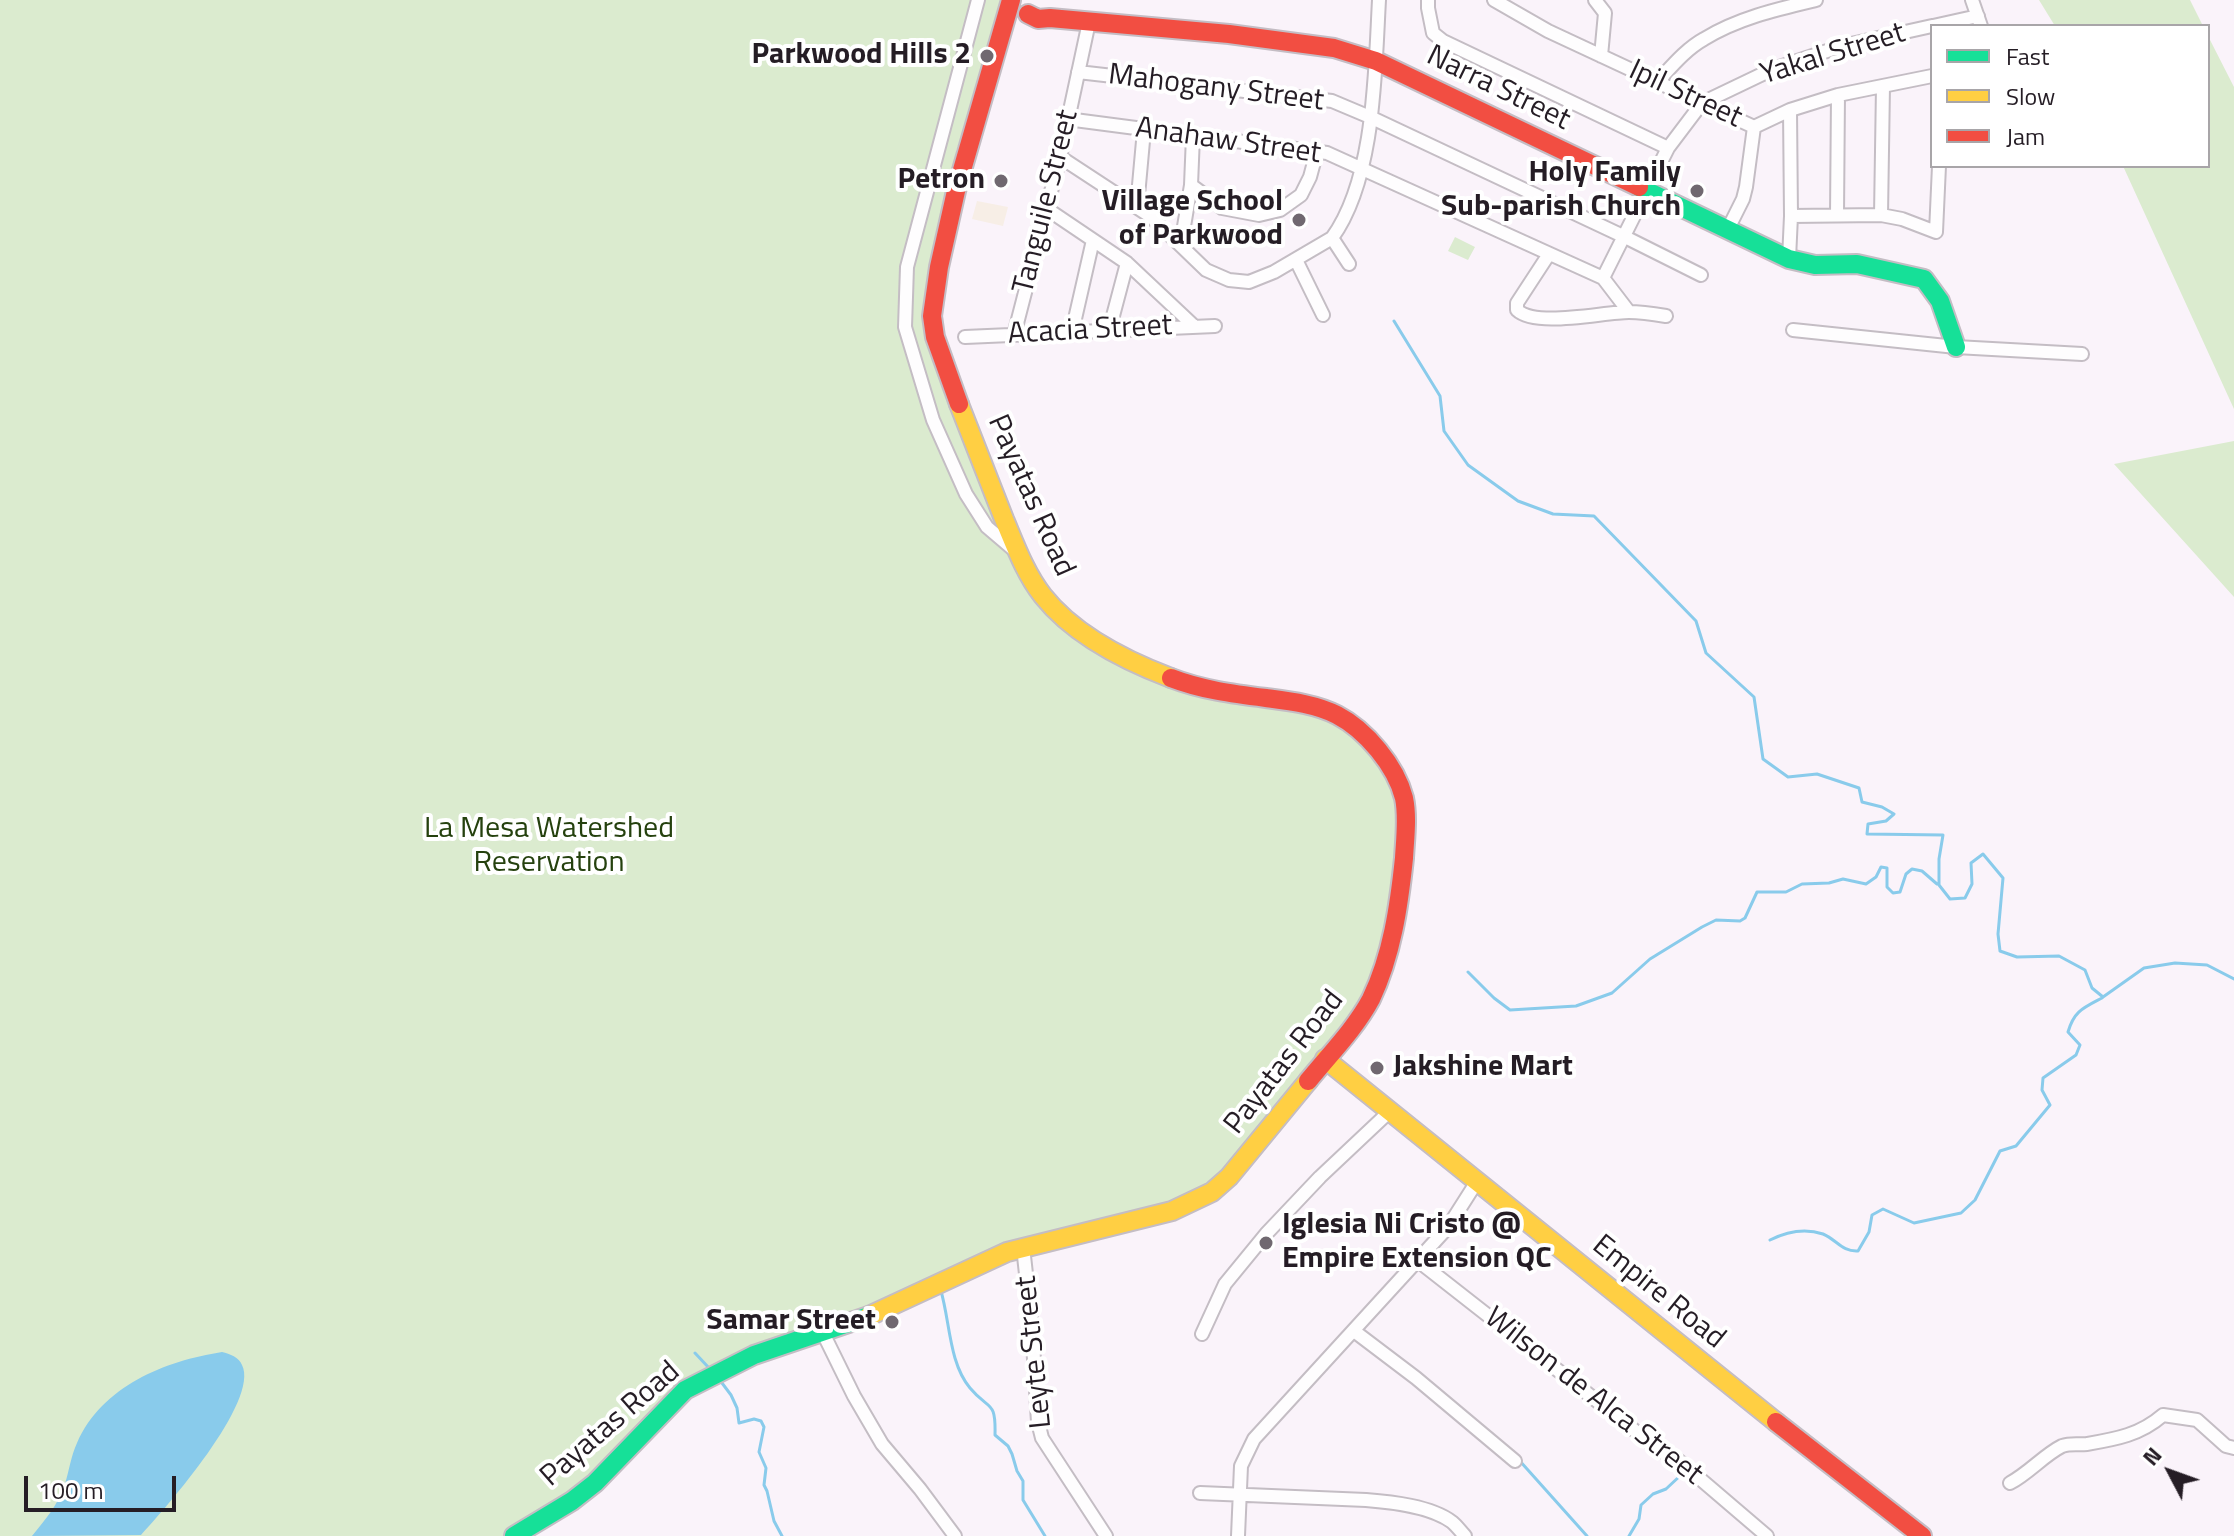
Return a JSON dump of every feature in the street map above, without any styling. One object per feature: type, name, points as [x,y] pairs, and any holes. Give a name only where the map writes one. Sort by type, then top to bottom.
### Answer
[{"type":"main road","name":"Payatas Road","points":[[514,1536],[572,1501],[595,1483],[685,1390],[754,1355],[883,1311],[1007,1252],[1158,1215],[1212,1192],[1229,1177],[1366,1009],[1386,958],[1401,886],[1406,807],[1401,785],[1389,763],[1361,732],[1329,711],[1192,686],[1130,660],[1054,609],[1039,590],[1019,554],[943,361],[932,316],[956,191],[1009,5]]},
{"type":"main road","name":"Narra Street","points":[[1028,14],[1038,20],[1050,18],[1229,34],[1334,48],[1376,61],[1789,259],[1815,265],[1857,264],[1924,279],[1940,301],[1956,347]]},
{"type":"main road","name":"Empire Road","points":[[1325,1059],[1734,1390],[1922,1536]]},
{"type":"street","points":[[978,0],[907,267],[905,327],[933,420],[966,494],[987,527],[1019,554]]},
{"type":"street","points":[[1060,157],[1150,216],[1206,270],[1229,280],[1249,282],[1296,260],[1332,238],[1345,221],[1362,169],[1376,61],[1379,0]]},
{"type":"street","points":[[1428,0],[1433,33],[1443,41],[1668,148]]},
{"type":"street","name":"Ipil Street","points":[[1494,0],[1548,31],[1754,127],[1790,110],[1838,95],[1930,76]]},
{"type":"street","points":[[1595,0],[1605,13],[1601,56]]},
{"type":"street","points":[[1658,81],[1680,57],[1704,39],[1758,15],[1816,0]]},
{"type":"street","points":[[1972,0],[1980,21]]},
{"type":"street","name":"Narra Street","points":[[1009,5],[1028,14]]},
{"type":"street","name":"Yakal Street","points":[[1951,24],[1980,21]]},
{"type":"street","name":"Tanguile Street","points":[[1014,335],[1060,157],[1089,22]]},
{"type":"street","name":"Yakal Street","points":[[1603,278],[1668,148],[1702,103],[1773,69],[1842,46],[1930,26]]},
{"type":"street","name":"Mahogany Street","points":[[1078,72],[1332,101],[1701,275]]},
{"type":"street","points":[[1881,215],[1883,86]]},
{"type":"street","points":[[1837,215],[1838,95]]},
{"type":"street","points":[[1789,259],[1790,110]]},
{"type":"street","name":"Anahaw Street","points":[[1067,119],[1327,153],[1603,278]]},
{"type":"street","points":[[1728,229],[1743,199],[1754,127]]},
{"type":"street","points":[[1137,207],[1144,130]]},
{"type":"street","points":[[1181,244],[1191,185],[1193,136]]},
{"type":"street","points":[[1191,185],[1222,208],[1259,215],[1269,213],[1280,210],[1301,195],[1317,151]]},
{"type":"street","points":[[1791,216],[1881,215],[1936,232],[1939,168]]},
{"type":"street","points":[[1047,209],[1127,263],[1194,326]]},
{"type":"street","points":[[1332,238],[1349,264]]},
{"type":"street","points":[[1072,332],[1093,240]]},
{"type":"street","points":[[1549,254],[1517,303],[1517,310],[1522,315],[1530,318],[1573,317],[1629,312],[1666,316]]},
{"type":"street","points":[[1296,260],[1323,315]]},
{"type":"street","points":[[1109,331],[1127,263]]},
{"type":"street","points":[[1603,278],[1629,312]]},
{"type":"street","name":"Acacia Street","points":[[965,337],[1215,326]]},
{"type":"street","points":[[1793,330],[1956,347],[2082,354]]},
{"type":"street","points":[[1202,1334],[1225,1284],[1266,1234],[1320,1177],[1389,1112]]},
{"type":"street","points":[[1238,1536],[1241,1466],[1254,1439],[1448,1227],[1476,1183]]},
{"type":"street","name":"Leyte Street","points":[[1023,1247],[1042,1438],[1106,1536]]},
{"type":"street","name":"Wilson de Alca Street","points":[[1417,1260],[1657,1448],[1678,1460],[1767,1536]]},
{"type":"street","points":[[1354,1331],[1515,1461]]},
{"type":"street","points":[[823,1333],[882,1444],[955,1536]]},
{"type":"street","points":[[2010,1483],[2025,1475],[2059,1447],[2135,1434],[2163,1415],[2197,1420],[2226,1446],[2234,1448]]},
{"type":"street","points":[[1200,1493],[1393,1503],[1437,1514],[1452,1522],[1465,1536]]},
{"type":"shaded area","points":[[977,201],[1008,207],[1003,226],[972,219]]},
{"type":"green space","name":"La Mesa Watershed Reservation","points":[[0,0],[1011,0],[956,151],[956,191],[932,317],[1020,554],[1094,646],[1330,716],[1380,757],[1405,819],[1371,993],[1212,1192],[1015,1249],[685,1390],[607,1472],[514,1536],[0,1536]]},
{"type":"green space","points":[[2039,0],[2190,0],[2202,24],[2054,24]]},
{"type":"green space","points":[[2210,40],[2234,87],[2234,409],[2124,168],[2210,168]]},
{"type":"green space","points":[[1455,237],[1475,247],[1468,260],[1448,251]]},
{"type":"green space","points":[[2234,441],[2234,597],[2114,464]]},
{"type":"water","points":[[222,1352],[236,1358],[242,1365],[244,1382],[237,1403],[208,1453],[141,1535],[32,1536],[59,1499],[77,1443],[102,1406],[119,1392],[158,1370]]},
{"type":"waterway","points":[[1394,321],[1440,396],[1444,431],[1468,465],[1518,501],[1553,514],[1594,516],[1696,621],[1706,653],[1754,697],[1763,759],[1788,777],[1817,774],[1859,788],[1862,802],[1894,814],[1886,821],[1868,824],[1867,834],[1943,835],[1939,885],[1950,899],[1965,898],[1972,884],[1971,863],[1983,854],[2003,878],[1998,934],[2000,951],[2017,957],[2059,956],[2085,970],[2092,988],[2103,997],[2144,968],[2175,963],[2207,965],[2234,979]]},
{"type":"waterway","points":[[1468,972],[1510,1010],[1576,1006],[1612,993],[1650,959],[1702,927],[1716,920],[1740,921],[1745,918],[1757,892],[1786,892],[1802,884],[1843,879],[1866,884],[1876,877],[1881,867],[1887,868],[1887,887],[1893,893],[1900,892],[1906,874],[1912,869],[1922,871],[1937,884]]},
{"type":"waterway","points":[[1770,1240],[1789,1233],[1809,1231],[1828,1236],[1844,1248],[1858,1251],[1869,1232],[1872,1215],[1883,1209],[1914,1223],[1961,1213],[1975,1200],[2000,1151],[2016,1146],[2050,1105],[2042,1090],[2043,1078],[2076,1055],[2080,1045],[2068,1032],[2070,1025],[2080,1011],[2102,998]]},
{"type":"waterway","points":[[941,1291],[958,1367],[970,1388],[993,1410],[995,1435],[1012,1454],[1023,1481],[1023,1500],[1045,1536]]},
{"type":"waterway","points":[[695,1353],[709,1368]]},
{"type":"waterway","points":[[719,1379],[737,1408],[739,1423],[754,1419],[761,1421],[764,1427],[759,1452],[766,1468],[764,1485],[774,1521],[782,1536]]},
{"type":"waterway","points":[[1519,1460],[1587,1536]]},
{"type":"waterway","points":[[1629,1536],[1639,1519],[1641,1505],[1682,1474]]},
{"type":"traffic: fast","points":[[1639,187],[1789,259],[1815,265],[1857,264],[1924,279],[1940,301],[1956,347]]},
{"type":"traffic: fast","points":[[514,1536],[572,1501],[595,1483],[685,1390],[754,1355],[869,1316]]},
{"type":"traffic: slow","points":[[959,404],[1016,549],[1043,596],[1085,635],[1136,664],[1171,678]]},
{"type":"traffic: slow","points":[[1325,1059],[1776,1422]]},
{"type":"traffic: slow","points":[[869,1316],[1007,1252],[1172,1211],[1212,1192],[1229,1177],[1308,1081]]},
{"type":"traffic: jam","points":[[959,404],[935,337],[932,316],[956,191],[1011,0]]},
{"type":"traffic: jam","points":[[1028,14],[1038,19],[1229,34],[1334,48],[1376,61],[1639,187]]},
{"type":"traffic: jam","points":[[1171,678],[1218,691],[1320,708],[1337,715],[1369,739],[1400,786],[1406,813],[1404,858],[1397,912],[1384,965],[1365,1010],[1308,1081]]},
{"type":"traffic: jam","points":[[1776,1422],[1922,1536]]},
{"type":"place","name":"Parkwood Hills 2","points":[[987,56]]},
{"type":"place","name":"Petron","points":[[1001,181]]},
{"type":"place","name":"Holy Family Sub-parish Church","points":[[1697,191]]},
{"type":"place","name":"Village School of Parkwood","points":[[1299,220]]},
{"type":"place","name":"Jakshine Mart","points":[[1377,1068]]},
{"type":"place","name":"Iglesia Ni Cristo @ Empire Extension QC","points":[[1266,1243]]},
{"type":"place","name":"Samar Street","points":[[892,1322]]}]
